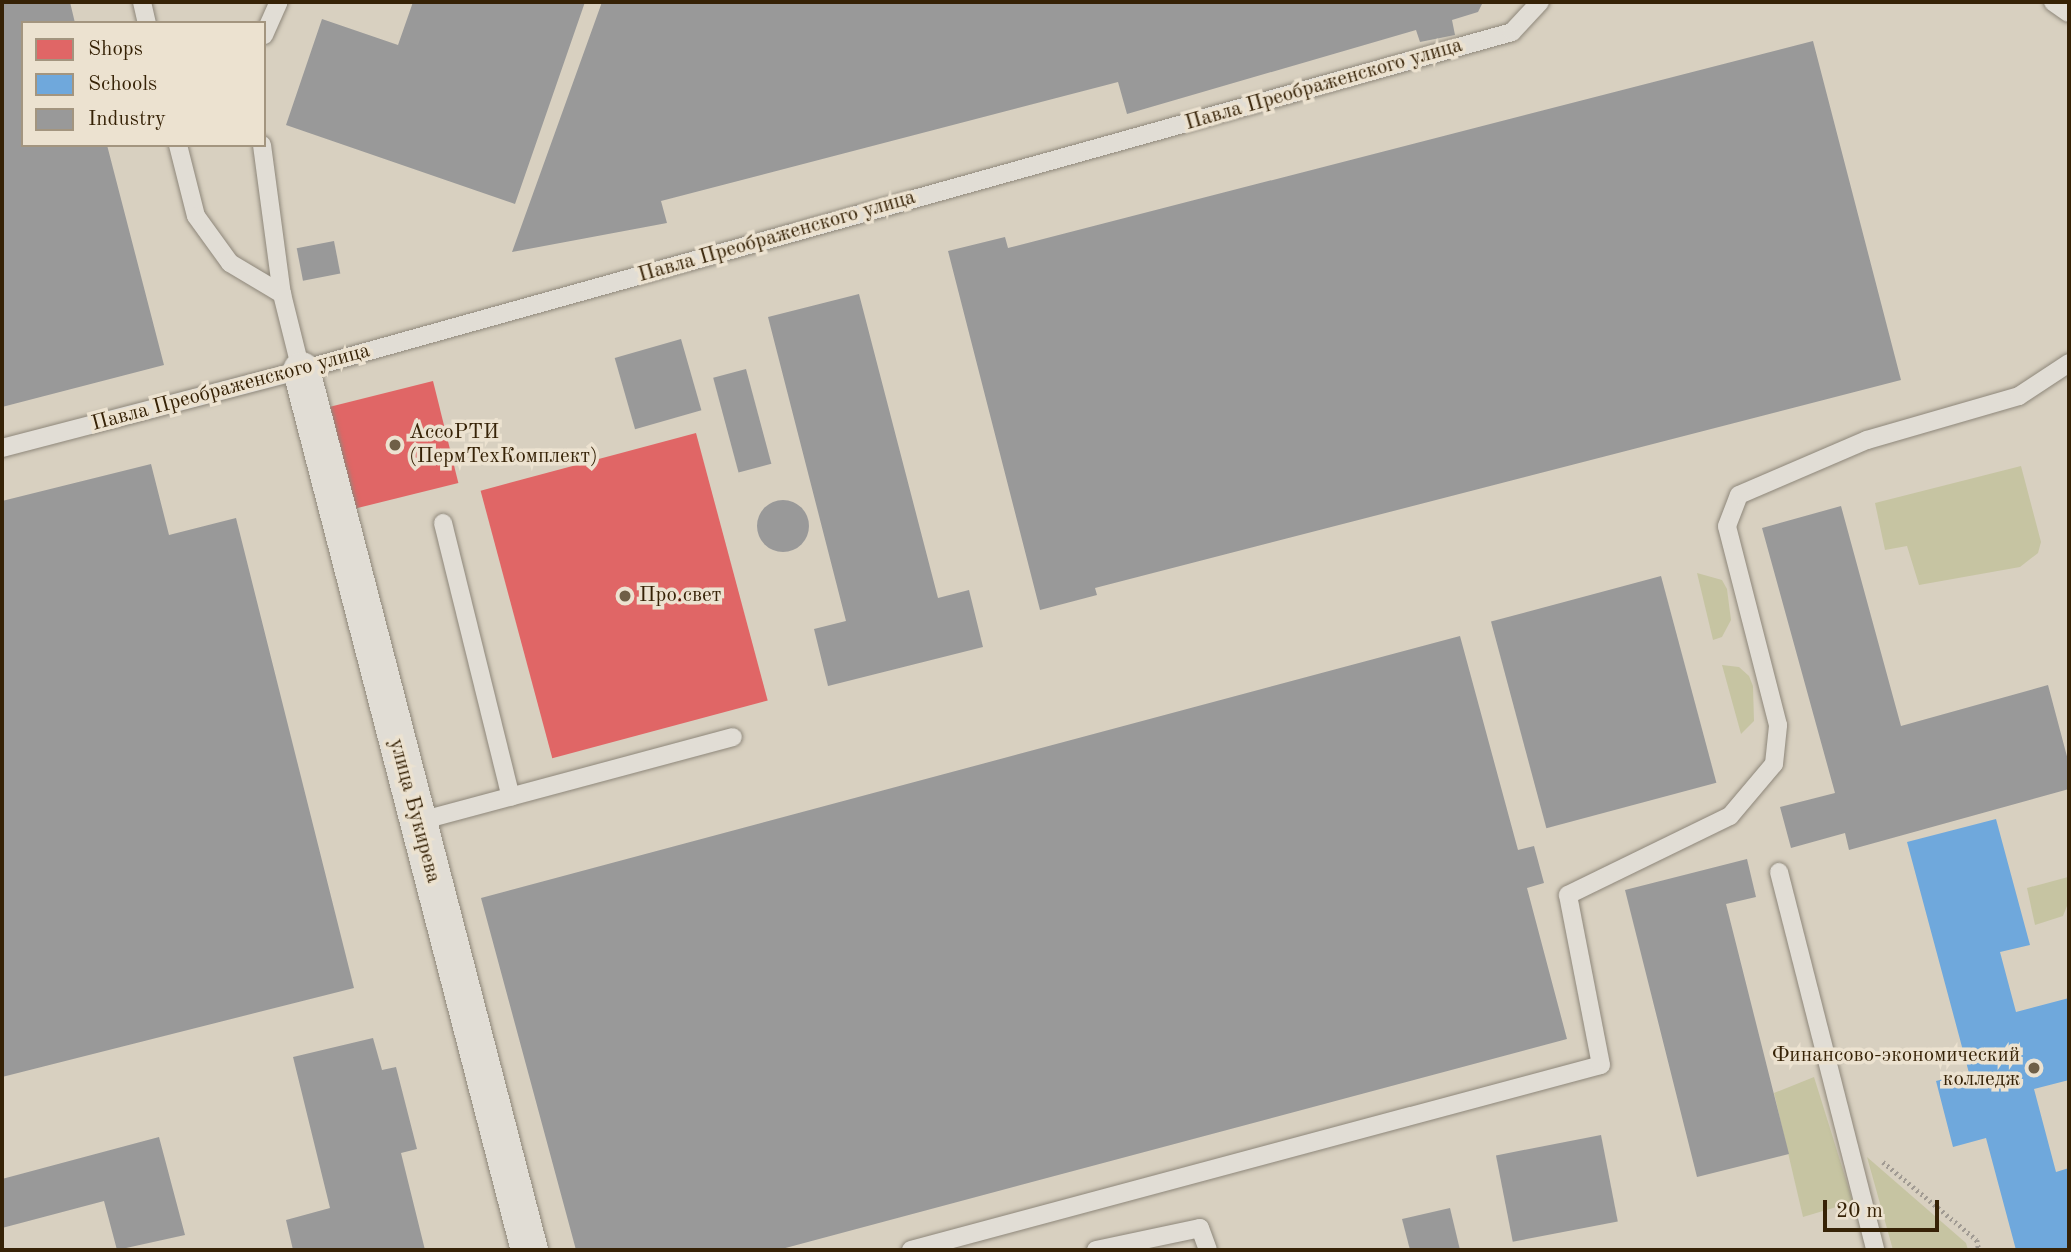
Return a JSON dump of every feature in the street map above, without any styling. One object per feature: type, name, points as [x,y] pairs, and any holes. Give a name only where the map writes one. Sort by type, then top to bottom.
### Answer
[{"type":"street","name":"улица Букирева","points":[[301,370],[529,1250]]},
{"type":"lane","points":[[142,2],[147,21]]},
{"type":"lane","points":[[266,31],[279,2]]},
{"type":"lane","name":"Павла Преображенского улица","points":[[2,448],[301,370],[1512,32],[1540,2]]},
{"type":"lane","points":[[2053,2],[2069,13]]},
{"type":"lane","points":[[179,147],[196,216],[230,263],[282,295]]},
{"type":"lane","points":[[262,147],[282,295],[301,370]]},
{"type":"lane","points":[[911,1250],[1601,1065],[1568,895],[1730,817],[1774,764],[1778,725],[1727,526],[1738,495],[1867,440],[2019,396],[2069,363]]},
{"type":"lane","points":[[443,523],[512,797]]},
{"type":"lane","points":[[416,822],[733,737]]},
{"type":"lane","points":[[1779,872],[1875,1250]]},
{"type":"lane","points":[[1096,1250],[1200,1228],[1208,1250]]},
{"type":"path","points":[[1845,1131],[1977,1240],[1979,1250]]},
{"type":"shaded area","points":[[2021,466],[2041,542],[2038,553],[2020,567],[1919,585],[1907,546],[1885,550],[1875,503]]},
{"type":"shaded area","points":[[1697,573],[1722,580],[1727,589],[1731,620],[1722,637],[1713,640]]},
{"type":"shaded area","points":[[1722,665],[1739,667],[1749,676],[1753,686],[1754,721],[1741,734]]},
{"type":"shaded area","points":[[2068,877],[2069,901],[2063,916],[2035,925],[2027,888]]},
{"type":"shaded area","points":[[1814,1077],[1853,1202],[1803,1217],[1774,1093]]},
{"type":"shaded area","points":[[1867,1157],[1966,1243],[1968,1250],[1893,1250]]},
{"type":"building: Shops","name":"АссоРТИ (ПермТехКомплект)","points":[[433,381],[458,483],[356,509],[330,407]]},
{"type":"building: Shops","name":"Про.свет","points":[[696,433],[768,701],[552,758],[481,491]]},
{"type":"building: Schools","points":[[1996,819],[2030,945],[2000,952],[2016,1012],[2069,998],[2069,1080],[2034,1089],[2056,1172],[2069,1168],[2069,1250],[2016,1250],[1986,1138],[1953,1147],[1936,1081],[1969,1073],[1907,842]]},
{"type":"building: Industry","points":[[2,2],[70,2],[75,21],[21,21],[21,147],[108,147],[164,365],[2,407]]},
{"type":"building: Industry","points":[[413,2],[585,2],[515,204],[286,125],[322,19],[398,45]]},
{"type":"building: Industry","points":[[602,2],[1483,2],[1478,12],[1452,20],[1455,35],[1420,42],[1416,30],[1127,114],[1118,82],[661,201],[667,223],[512,252]]},
{"type":"building: Industry","points":[[1813,41],[1901,380],[1095,588],[1097,595],[1040,610],[948,251],[1005,237],[1008,248]]},
{"type":"building: Industry","points":[[334,241],[340,273],[303,281],[297,248]]},
{"type":"building: Industry","points":[[859,294],[938,598],[969,590],[983,647],[828,686],[814,629],[846,621],[768,317]]},
{"type":"building: Industry","points":[[681,339],[701,410],[635,429],[615,358]]},
{"type":"building: Industry","points":[[746,369],[771,464],[739,472],[713,378]]},
{"type":"building: Industry","points":[[151,464],[169,535],[236,518],[354,988],[2,1077],[2,501]]},
{"type":"building: Industry","points":[[783,500],[802,507],[809,526],[802,545],[783,552],[764,545],[757,526],[764,507]]},
{"type":"building: Industry","points":[[1841,506],[1901,726],[2048,685],[2069,764],[2069,789],[1849,850],[1845,833],[1791,848],[1780,807],[1835,793],[1762,528]]},
{"type":"building: Industry","points":[[1661,576],[1716,783],[1546,828],[1491,622]]},
{"type":"building: Industry","points":[[1460,636],[1518,850],[1534,846],[1544,883],[1527,888],[1567,1039],[778,1250],[576,1250],[481,898]]},
{"type":"building: Industry","points":[[1747,859],[1756,897],[1726,904],[1789,1154],[1697,1177],[1625,890]]},
{"type":"building: Industry","points":[[373,1038],[382,1070],[396,1067],[417,1149],[401,1153],[425,1250],[293,1250],[286,1220],[330,1208],[293,1057]]},
{"type":"building: Industry","points":[[1601,1135],[1618,1221],[1513,1242],[1496,1155]]},
{"type":"building: Industry","points":[[159,1137],[185,1235],[117,1250],[104,1201],[2,1228],[2,1179]]},
{"type":"building: Industry","points":[[1450,1208],[1460,1250],[1410,1250],[1402,1219]]},
{"type":"place","name":"АссоРТИ (ПермТехКомплект)","points":[[395,445]]},
{"type":"place","name":"Про.свет","points":[[625,596]]},
{"type":"place","name":"Финансово-экономический колледж","points":[[2034,1068]]}]
